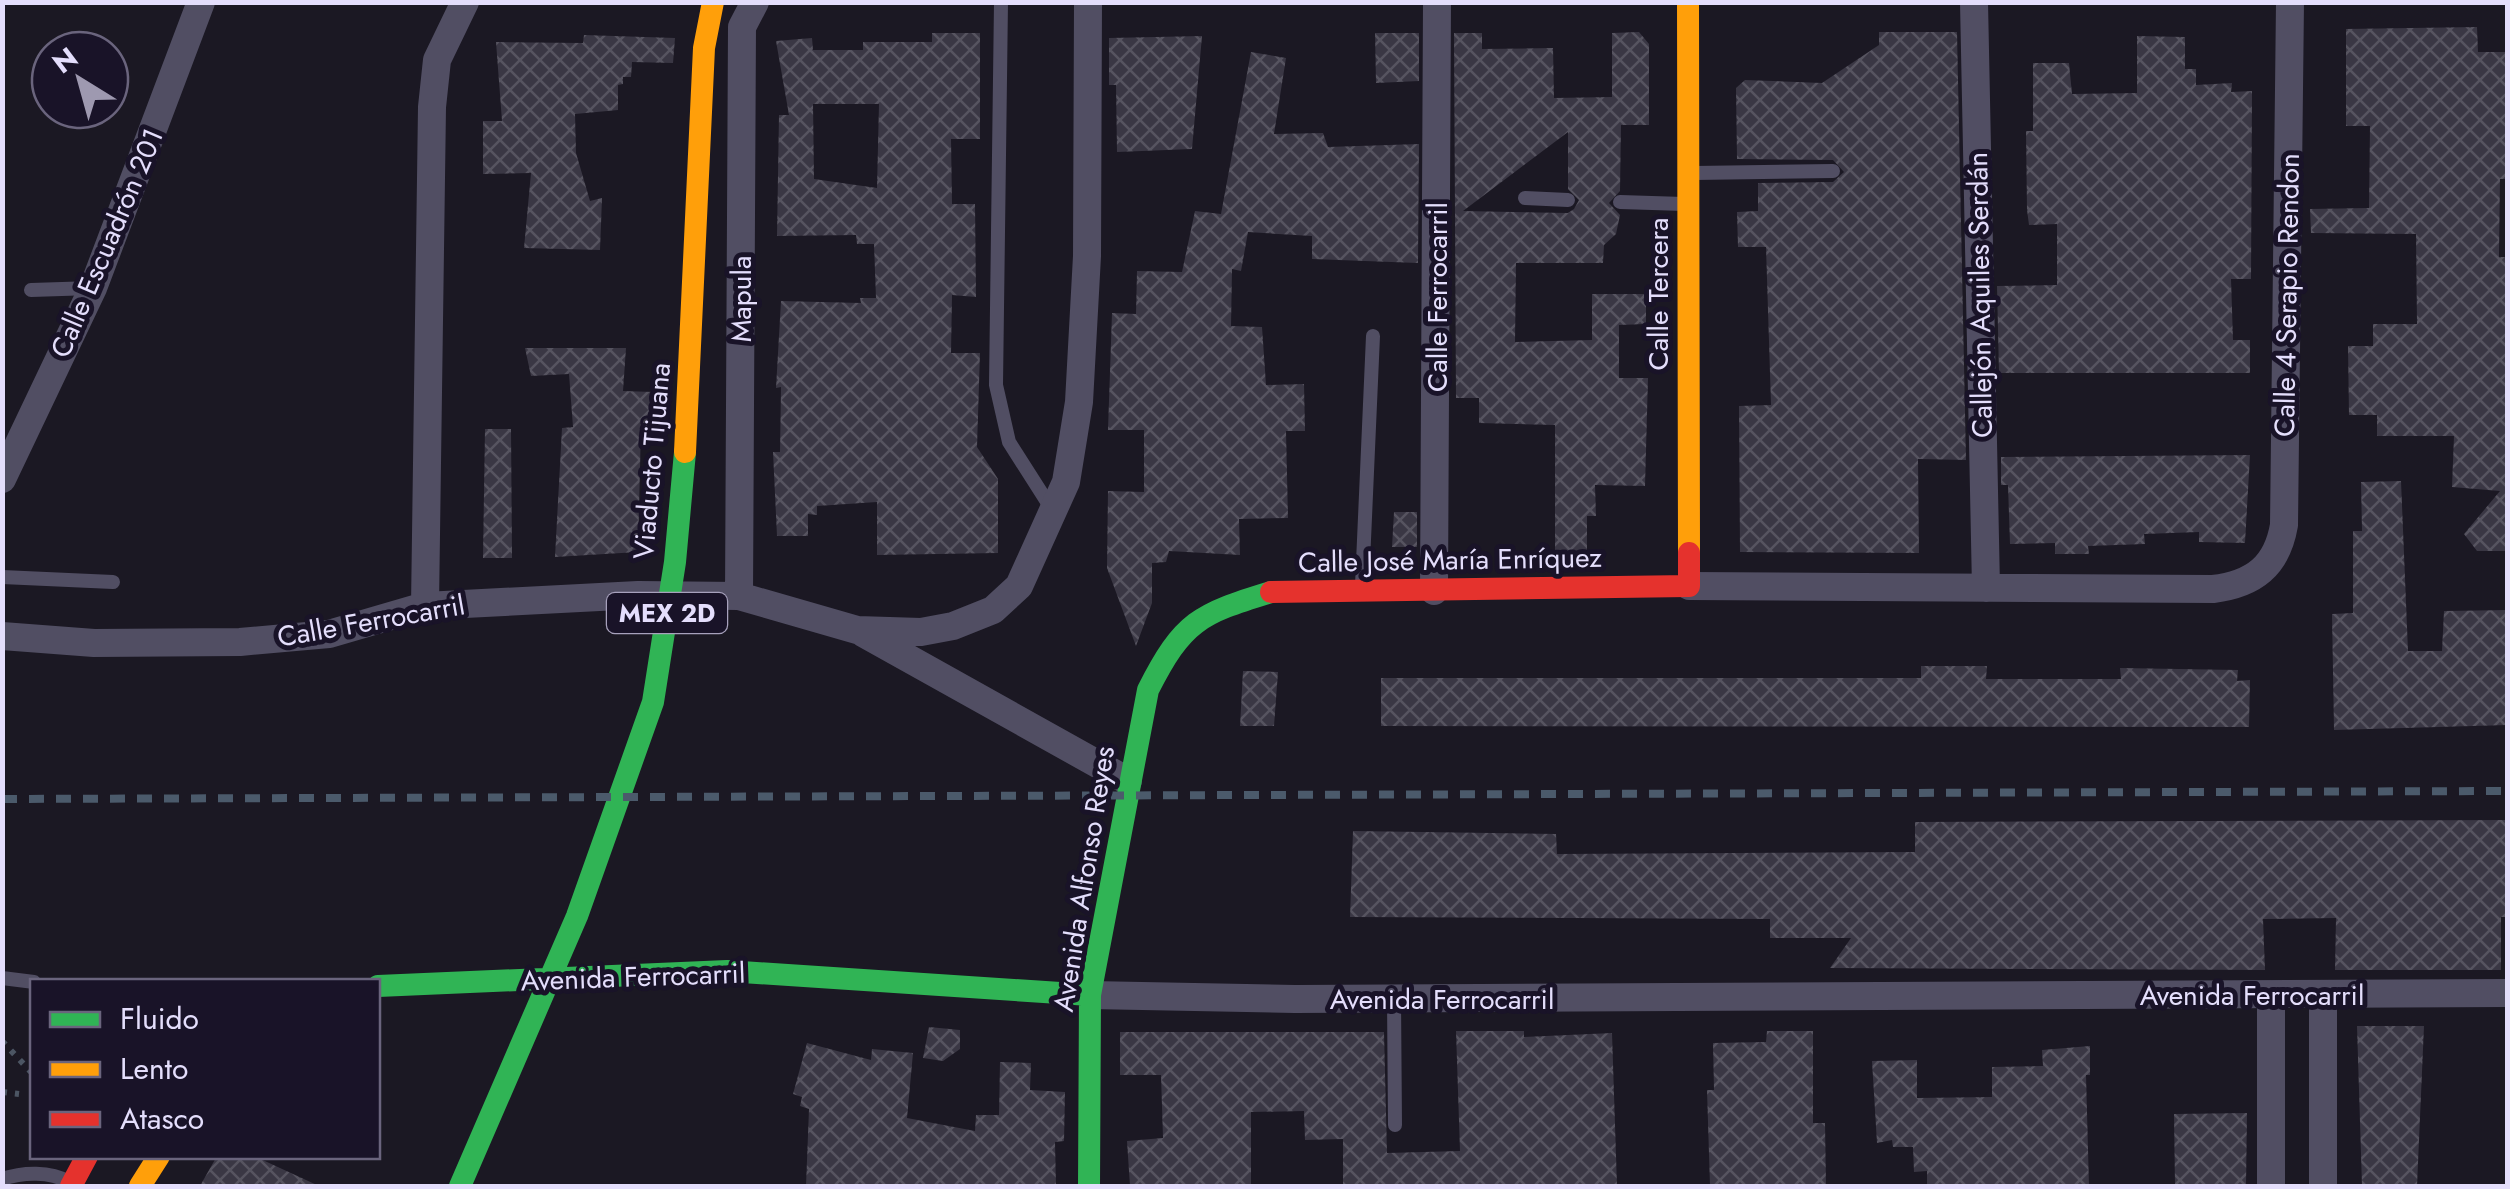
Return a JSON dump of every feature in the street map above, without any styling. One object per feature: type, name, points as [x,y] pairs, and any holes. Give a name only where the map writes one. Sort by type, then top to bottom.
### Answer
[{"type":"main road","name":"Viaducto Tijuana","points":[[447,1186],[593,837],[637,700],[657,572],[688,2]]},
{"type":"main road","name":"Viaducto Tijuana","points":[[460,1186],[577,916],[653,702],[676,562],[689,409],[704,48],[712,2]]},
{"type":"main road","name":"Calle Tercera","points":[[1688,2],[1689,586]]},
{"type":"main road","name":"Calle José María Enríquez","points":[[1215,610],[1271,592],[1689,586]]},
{"type":"main road","name":"Avenida Alfonso Reyes","points":[[1089,1186],[1090,995],[1128,781],[1155,669],[1170,644],[1215,610]]},
{"type":"main road","name":"Avenida Ferrocarril","points":[[380,986],[727,972],[916,980],[1090,995]]},
{"type":"main road","points":[[72,1185],[86,1159]]},
{"type":"main road","points":[[140,1186],[156,1159]]},
{"type":"street","name":"Calle Escuadrón 201","points":[[2,480],[93,288],[201,2]]},
{"type":"street","points":[[425,606],[436,60],[465,2]]},
{"type":"street","points":[[857,630],[921,632],[953,626],[992,610],[1019,586],[1066,482],[1079,402],[1087,256],[1088,2]]},
{"type":"street","name":"Calle Ferrocarril","points":[[1434,591],[1438,2]]},
{"type":"street","name":"Callejón Aquiles Serdán","points":[[1974,2],[1986,588]]},
{"type":"street","name":"Calle 4 Serapio Rendon","points":[[1986,588],[2213,589],[2255,578],[2272,562],[2284,525],[2290,2]]},
{"type":"street","name":"Mapula","points":[[739,596],[742,28],[753,3]]},
{"type":"street","points":[[1689,586],[1986,588]]},
{"type":"street","name":"Calle Ferrocarril","points":[[2,636],[94,643],[240,642],[329,634],[425,606],[638,595],[739,596],[857,630]]},
{"type":"street","points":[[857,630],[1128,781]]},
{"type":"street","name":"Avenida Ferrocarril","points":[[1090,995],[1394,999],[2508,993]]},
{"type":"street","points":[[2271,995],[2271,1186]]},
{"type":"street","points":[[2322,1186],[2324,995]]},
{"type":"lane","points":[[1001,2],[996,385],[1009,442],[1053,511]]},
{"type":"lane","points":[[1688,173],[1833,171]]},
{"type":"lane","points":[[1525,198],[1568,200]]},
{"type":"lane","points":[[1620,202],[1688,204]]},
{"type":"lane","points":[[31,290],[93,288]]},
{"type":"lane","points":[[1362,592],[1373,336]]},
{"type":"lane","points":[[2,578],[113,582]]},
{"type":"lane","points":[[2,978],[30,982]]},
{"type":"lane","points":[[1394,999],[1394,1124]]},
{"type":"lane","points":[[2,1179],[16,1174],[55,1174],[72,1185]]},
{"type":"path","points":[[2,1041],[30,1071]]},
{"type":"path","points":[[2,1092],[19,1094]]},
{"type":"building","points":[[2477,27],[2478,52],[2508,52],[2506,179],[2500,179],[2499,257],[2508,257],[2508,551],[2477,551],[2464,534],[2500,491],[2452,487],[2454,436],[2377,436],[2377,415],[2349,415],[2348,346],[2373,346],[2373,324],[2417,324],[2416,234],[2311,233],[2310,209],[2369,208],[2370,126],[2346,126],[2346,29]]},
{"type":"building","points":[[1639,32],[1649,44],[1649,125],[1621,125],[1620,191],[1609,203],[1620,215],[1616,234],[1604,245],[1603,263],[1516,263],[1515,342],[1592,340],[1592,294],[1646,294],[1646,324],[1619,325],[1619,378],[1648,378],[1645,486],[1595,485],[1596,516],[1587,516],[1587,554],[1555,554],[1555,425],[1479,423],[1479,398],[1456,398],[1454,33],[1482,33],[1482,49],[1553,48],[1554,98],[1612,97],[1612,33]],"holes":[[[1568,132],[1568,189],[1579,200],[1568,213],[1463,211]]]},
{"type":"building","points":[[1879,32],[1957,32],[1966,460],[1918,459],[1919,553],[1740,552],[1739,406],[1771,405],[1766,247],[1738,247],[1737,212],[1758,211],[1758,183],[1833,182],[1844,172],[1833,160],[1737,159],[1736,88],[1745,80],[1822,83],[1879,45]]},
{"type":"building","points":[[932,33],[980,33],[980,139],[951,139],[952,204],[975,204],[976,297],[952,295],[951,353],[980,353],[977,447],[998,479],[998,553],[877,555],[877,502],[817,506],[817,515],[808,514],[808,536],[777,536],[773,452],[780,452],[781,387],[776,388],[781,301],[861,303],[860,298],[876,298],[874,244],[857,244],[856,235],[777,236],[779,115],[789,115],[776,41],[812,38],[813,50],[863,50],[863,42],[932,42]],"holes":[[[813,104],[879,104],[877,188],[814,179]]]},
{"type":"building","points":[[1375,33],[1419,33],[1419,81],[1376,83]]},
{"type":"building","points":[[584,35],[675,38],[673,63],[632,62],[631,77],[623,77],[623,84],[618,85],[618,110],[575,114],[576,153],[590,201],[602,198],[600,250],[524,248],[531,173],[483,174],[483,121],[502,121],[496,42],[583,43]]},
{"type":"building","points":[[1202,36],[1192,149],[1117,152],[1116,85],[1109,85],[1109,38]]},
{"type":"building","points":[[2137,36],[2185,37],[2185,69],[2196,69],[2196,85],[2232,83],[2231,92],[2252,91],[2251,279],[2231,279],[2233,340],[2250,340],[2250,373],[1999,373],[1997,286],[2057,285],[2057,224],[2029,225],[2027,210],[2026,131],[2033,131],[2033,63],[2069,63],[2072,94],[2137,93]]},
{"type":"building","points":[[1251,52],[1286,58],[1274,134],[1323,133],[1328,147],[1419,144],[1418,263],[1312,259],[1312,236],[1248,232],[1241,271],[1232,269],[1231,326],[1262,327],[1266,385],[1304,384],[1305,431],[1286,431],[1288,518],[1239,519],[1240,555],[1169,551],[1166,562],[1152,563],[1152,603],[1136,646],[1107,568],[1108,491],[1144,492],[1144,430],[1108,430],[1112,313],[1136,314],[1137,271],[1182,272],[1195,211],[1221,214]]},
{"type":"building","points":[[525,348],[626,348],[623,391],[654,392],[651,426],[641,426],[638,552],[555,557],[562,428],[573,427],[569,374],[531,376]]},
{"type":"building","points":[[485,429],[511,429],[512,558],[483,558]]},
{"type":"building","points":[[2250,455],[2245,543],[2199,542],[2199,532],[2144,534],[2145,544],[2088,546],[2089,554],[2055,554],[2055,543],[2010,544],[2008,485],[2001,485],[2001,457]]},
{"type":"building","points":[[2401,481],[2408,651],[2442,651],[2444,611],[2508,610],[2508,725],[2334,730],[2332,614],[2353,613],[2353,531],[2362,531],[2361,482]]},
{"type":"building","points":[[1394,512],[1417,512],[1417,547],[1392,547]]},
{"type":"building","points":[[1921,666],[1987,666],[1986,679],[2121,679],[2120,668],[2238,670],[2237,681],[2250,680],[2249,727],[1381,726],[1381,678],[1921,678]]},
{"type":"building","points":[[1243,671],[1278,672],[1274,726],[1240,726]]},
{"type":"building","points":[[2508,820],[2508,917],[2501,917],[2501,970],[2335,970],[2336,918],[2263,919],[2265,970],[1830,968],[1851,938],[1770,938],[1770,919],[1350,917],[1353,831],[1556,834],[1557,854],[1915,852],[1915,822]]},
{"type":"building","points":[[2357,1026],[2424,1026],[2417,1186],[2362,1186]]},
{"type":"building","points":[[929,1027],[960,1030],[960,1049],[943,1061],[923,1058]]},
{"type":"building","points":[[1456,1031],[1524,1031],[1524,1037],[1612,1033],[1617,1186],[1343,1186],[1343,1139],[1305,1140],[1304,1111],[1251,1112],[1251,1186],[1130,1186],[1127,1141],[1163,1138],[1161,1075],[1120,1075],[1120,1032],[1384,1032],[1387,1153],[1460,1151]]},
{"type":"building","points":[[1767,1031],[1813,1031],[1813,1123],[1825,1123],[1826,1186],[1710,1186],[1707,1090],[1714,1090],[1713,1043],[1766,1042]]},
{"type":"building","points":[[807,1043],[871,1060],[872,1049],[913,1053],[907,1118],[975,1131],[976,1115],[999,1115],[1000,1062],[1031,1063],[1030,1090],[1065,1092],[1064,1141],[1055,1142],[1056,1186],[806,1186],[809,1109],[800,1106],[802,1097],[793,1094]]},
{"type":"building","points":[[2090,1046],[2090,1075],[2086,1075],[2089,1186],[1927,1186],[1927,1171],[1914,1172],[1913,1147],[1893,1147],[1892,1140],[1877,1143],[1872,1061],[1917,1060],[1917,1098],[1992,1097],[1992,1067],[2043,1066],[2042,1050]]},
{"type":"building","points":[[2247,1113],[2246,1186],[2175,1186],[2174,1114]]},
{"type":"building","points":[[215,1159],[260,1159],[319,1186],[200,1186]]},
{"type":"railway","points":[[2,799],[2508,791]]},
{"type":"traffic: fast","points":[[460,1186],[577,916],[653,702],[675,562],[685,452]]},
{"type":"traffic: fast","points":[[1089,1186],[1090,995],[1148,690],[1172,649],[1196,623],[1226,607],[1271,592]]},
{"type":"traffic: fast","points":[[380,986],[727,971],[1090,995]]},
{"type":"traffic: slow","points":[[685,452],[704,48],[713,2]]},
{"type":"traffic: slow","points":[[1688,2],[1689,553]]},
{"type":"traffic: slow","points":[[140,1186],[157,1159]]},
{"type":"traffic: jam","points":[[1271,592],[1689,586],[1689,553]]},
{"type":"traffic: jam","points":[[71,1186],[85,1159]]}]
